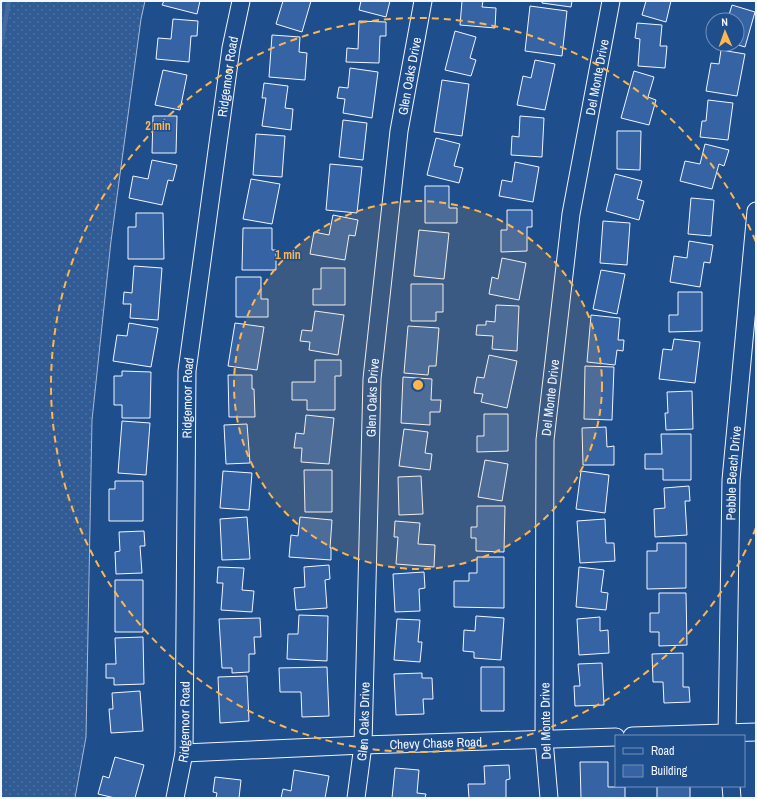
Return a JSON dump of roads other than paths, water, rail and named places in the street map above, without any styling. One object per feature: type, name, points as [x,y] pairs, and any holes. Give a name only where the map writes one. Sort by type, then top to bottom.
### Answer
[{"type":"street","name":"Ridgemoor Road","points":[[175,798],[184,753],[187,371],[231,48],[241,1]]},
{"type":"street","name":"Glen Oaks Drive","points":[[356,798],[363,745],[372,379],[400,131],[423,1]]},
{"type":"street","name":"Del Monte Drive","points":[[549,798],[544,740],[545,440],[571,214],[611,1]]},
{"type":"street","name":"Pebble Beach Drive","points":[[727,734],[731,480],[756,211]]},
{"type":"street","points":[[680,735],[756,732]]},
{"type":"street","name":"Chevy Chase Road","points":[[184,753],[363,745],[615,737]]},
{"type":"street","points":[[731,787],[732,798]]},
{"type":"waterway","points":[[1,45],[9,1]]}]
